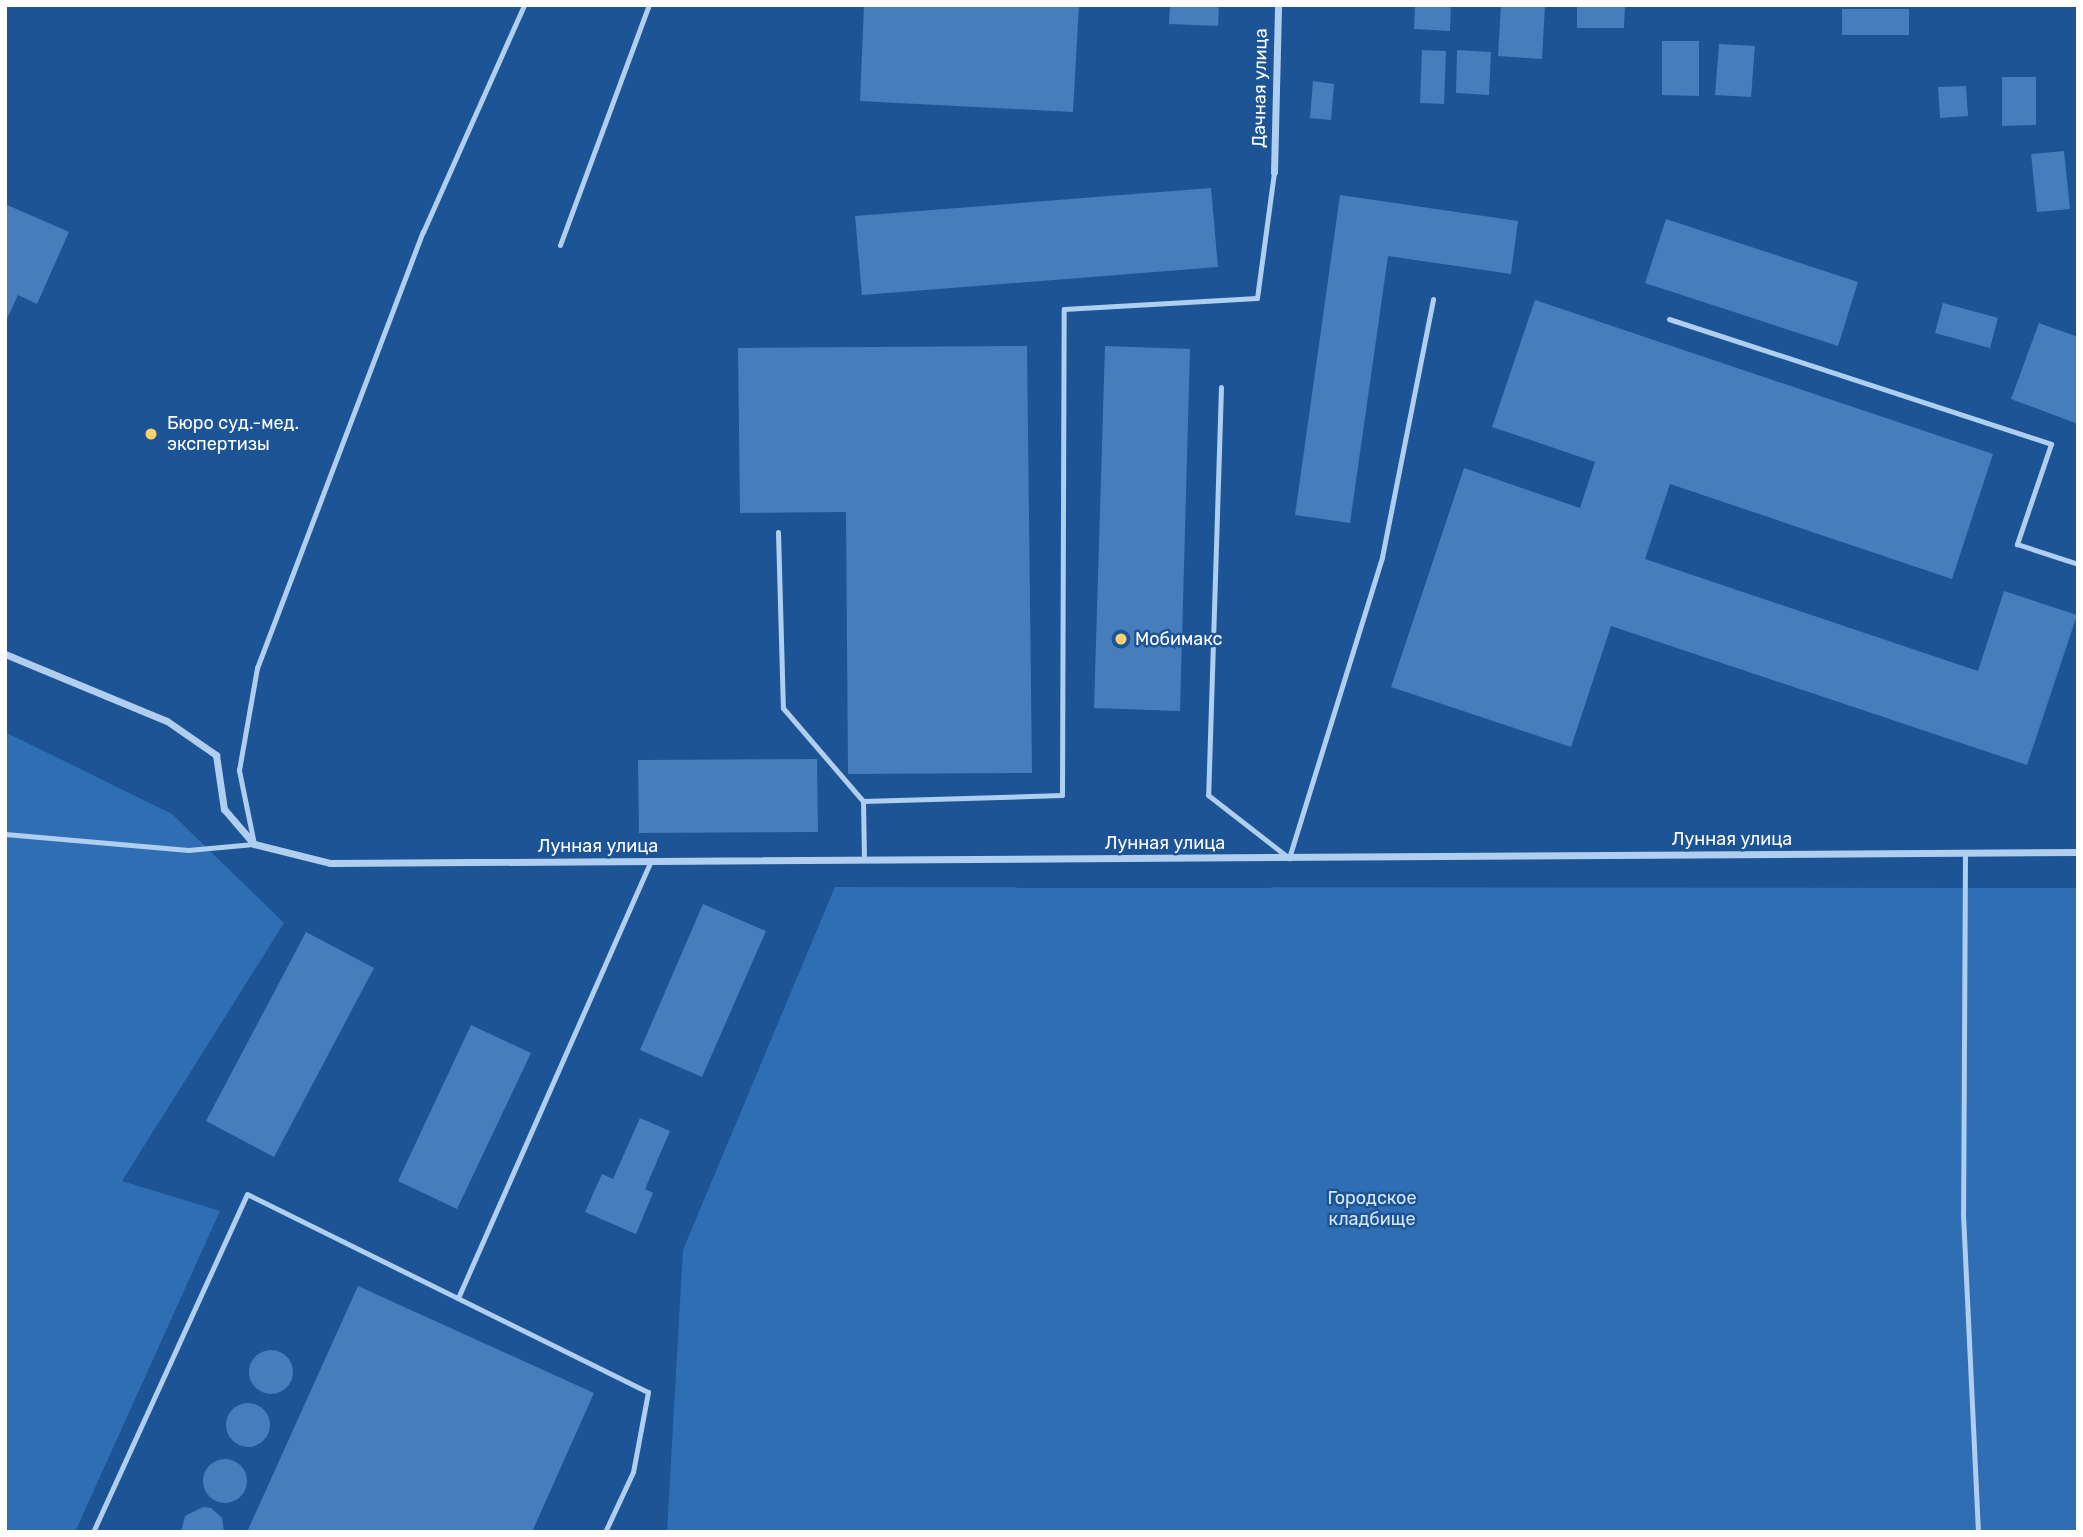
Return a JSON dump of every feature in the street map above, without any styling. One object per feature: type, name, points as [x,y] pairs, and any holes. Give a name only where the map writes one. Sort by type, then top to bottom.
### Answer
[{"type":"street","name":"Дачная улица","points":[[1274,172],[1278,5]]},
{"type":"street","points":[[5,654],[167,721],[216,755],[224,809],[254,844]]},
{"type":"street","name":"Лунная улица","points":[[254,844],[330,863],[1965,854],[2077,851]]},
{"type":"lane","points":[[5,834],[188,850],[254,844],[239,770],[257,668],[422,232],[524,5]]},
{"type":"lane","points":[[560,245],[649,5]]},
{"type":"lane","points":[[863,801],[1062,794],[1064,309],[1256,298],[1274,172]]},
{"type":"lane","points":[[1221,387],[1208,794],[1289,858],[1382,557],[1433,299]]},
{"type":"lane","points":[[1669,319],[2051,444],[2017,544],[2078,564]]},
{"type":"lane","points":[[778,532],[783,708],[863,801],[864,860]]},
{"type":"lane","points":[[1965,854],[1963,1214],[1978,1532]]},
{"type":"lane","points":[[458,1298],[651,862]]},
{"type":"lane","points":[[93,1532],[247,1195],[648,1392],[633,1472],[605,1532]]},
{"type":"green space","points":[[5,732],[172,814],[284,923],[122,1181],[220,1211],[75,1532],[5,1532]]},
{"type":"green space","name":"Городское кладбище","points":[[835,887],[2078,888],[2078,1532],[667,1532],[683,1250]]},
{"type":"building","points":[[864,5],[1079,5],[1073,112],[860,101]]},
{"type":"building","points":[[1170,5],[1219,5],[1218,26],[1169,24]]},
{"type":"building","points":[[1415,5],[1451,5],[1450,31],[1414,29]]},
{"type":"building","points":[[1501,5],[1545,6],[1542,59],[1498,56]]},
{"type":"building","points":[[1577,5],[1625,5],[1624,28],[1577,28]]},
{"type":"building","points":[[1842,9],[1909,9],[1909,35],[1842,35]]},
{"type":"building","points":[[1662,41],[1699,41],[1699,96],[1662,95]]},
{"type":"building","points":[[1719,44],[1755,46],[1751,97],[1715,95]]},
{"type":"building","points":[[1422,50],[1446,51],[1444,104],[1420,103]]},
{"type":"building","points":[[1457,50],[1491,52],[1489,95],[1456,93]]},
{"type":"building","points":[[2002,77],[2036,77],[2036,125],[2002,126]]},
{"type":"building","points":[[1313,81],[1334,84],[1331,120],[1310,118]]},
{"type":"building","points":[[1966,86],[1968,116],[1940,118],[1938,87]]},
{"type":"building","points":[[2064,151],[2070,209],[2037,212],[2031,154]]},
{"type":"building","points":[[1211,188],[1218,267],[862,295],[855,216]]},
{"type":"building","points":[[1340,195],[1518,221],[1511,274],[1388,256],[1350,523],[1295,515]]},
{"type":"building","points":[[5,204],[69,232],[37,304],[18,295],[5,323]]},
{"type":"building","points":[[1666,219],[1858,282],[1838,346],[1645,283]]},
{"type":"building","points":[[1535,300],[1993,454],[1952,579],[1670,484],[1645,559],[1978,671],[2004,591],[2077,615],[2027,765],[1611,626],[1571,747],[1391,687],[1464,468],[1580,508],[1595,462],[1492,427]]},
{"type":"building","points":[[1943,303],[1998,318],[1990,348],[1935,333]]},
{"type":"building","points":[[2039,323],[2078,337],[2078,424],[2011,399]]},
{"type":"building","points":[[1027,346],[1032,773],[848,774],[846,512],[740,513],[738,348]]},
{"type":"building","points":[[1105,346],[1190,349],[1180,711],[1094,708]]},
{"type":"building","points":[[817,759],[818,832],[639,833],[638,760]]},
{"type":"building","points":[[703,904],[766,931],[702,1077],[640,1050]]},
{"type":"building","points":[[306,932],[374,968],[274,1157],[206,1121]]},
{"type":"building","points":[[471,1025],[531,1053],[457,1209],[398,1181]]},
{"type":"building","points":[[640,1118],[670,1131],[645,1189],[653,1193],[636,1234],[585,1212],[602,1174],[613,1179]]},
{"type":"building","points":[[358,1286],[594,1393],[532,1532],[247,1532]]},
{"type":"building","points":[[271,1350],[286,1357],[293,1372],[286,1387],[271,1394],[256,1387],[249,1372],[256,1357]]},
{"type":"building","points":[[248,1403],[263,1410],[270,1425],[263,1440],[248,1447],[233,1440],[226,1425],[233,1410]]},
{"type":"building","points":[[225,1459],[240,1466],[247,1481],[240,1496],[225,1503],[210,1496],[203,1481],[210,1466]]},
{"type":"building","points":[[203,1507],[211,1508],[222,1518],[224,1532],[181,1532],[185,1516]]},
{"type":"place","name":"Бюро суд.-мед. экспертизы","points":[[151,434]]},
{"type":"place","name":"Мобимакс","points":[[1121,639]]}]
